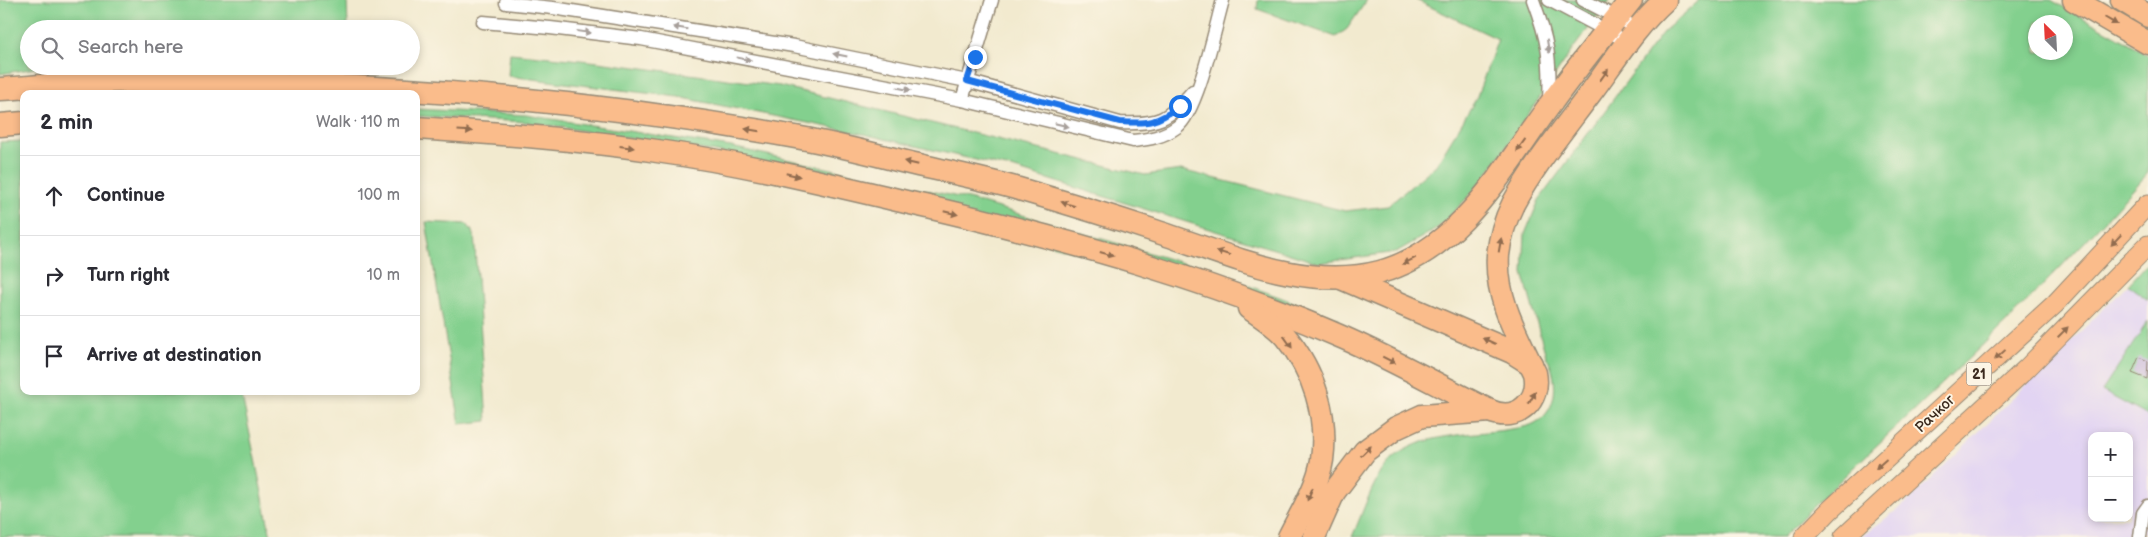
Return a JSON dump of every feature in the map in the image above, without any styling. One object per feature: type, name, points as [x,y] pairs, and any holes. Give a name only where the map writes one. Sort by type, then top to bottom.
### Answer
[{"type":"highway","points":[[420,91],[591,106],[687,119],[806,139],[1012,187],[1155,231],[1269,269],[1340,278],[1368,274],[1394,267],[1424,253],[1465,218],[1630,0]]},
{"type":"highway","points":[[420,128],[582,141],[659,151],[777,172],[1022,229],[1129,260],[1223,291],[1345,339],[1490,411],[1503,415],[1511,414],[1526,407],[1535,395],[1536,388],[1535,373],[1511,322],[1499,286],[1498,256],[1506,220],[1514,203],[1545,154],[1633,35],[1665,0]]},
{"type":"highway","points":[[2074,0],[2148,43]]},
{"type":"highway","points":[[0,89],[85,83],[179,82],[334,76],[377,87],[411,90]]},
{"type":"highway","points":[[0,125],[20,124]]},
{"type":"highway","points":[[1340,278],[1512,352],[1531,364]]},
{"type":"highway","points":[[1223,291],[1284,335],[1312,378],[1320,401],[1323,433],[1322,461],[1310,494],[1289,537]]},
{"type":"highway","points":[[1314,537],[1334,492],[1365,450],[1396,428],[1422,416],[1490,411]]},
{"type":"main road","name":"Рачког","points":[[1804,537],[1830,510],[2055,304],[2148,204]]},
{"type":"main road","name":"Рачког","points":[[1844,537],[2026,369],[2148,245]]},
{"type":"street","points":[[962,100],[992,0]]},
{"type":"street","points":[[483,22],[641,39],[962,100],[1133,141],[1156,138],[1178,126],[1188,115],[1223,0]]},
{"type":"street","points":[[1533,0],[1546,35],[1548,48],[1551,76],[1549,106]]},
{"type":"street","points":[[1549,0],[1612,24],[1633,35]]},
{"type":"street","points":[[1583,0],[1612,24]]},
{"type":"street","points":[[506,3],[553,4],[794,46],[967,81],[1120,122],[1145,124],[1162,119],[1180,106],[1198,85]]},
{"type":"street","points":[[550,28],[553,4]]},
{"type":"street","points":[[2140,537],[2143,513],[2148,506]]},
{"type":"shaded area","points":[[2128,285],[2148,300],[2148,321],[2102,391],[2148,416],[2148,534],[2135,530],[2132,537],[1861,537],[1906,503]]},
{"type":"green space","points":[[0,0],[347,0],[348,20],[20,20],[20,71],[0,74]]},
{"type":"green space","points":[[1258,0],[1367,0],[1347,29],[1336,37],[1257,9]]},
{"type":"green space","points":[[1416,0],[1610,0],[1575,46],[1479,186],[1438,228],[1396,252],[1319,263],[1015,169],[863,134],[678,97],[508,76],[510,53],[590,61],[780,86],[1145,175],[1181,170],[1345,211],[1388,206],[1436,165],[1476,99],[1498,39]]},
{"type":"green space","points":[[1700,0],[2051,0],[2141,50],[2148,58],[2148,173],[2082,245],[2013,315],[1783,537],[1352,537],[1379,475],[1392,459],[1404,450],[1417,444],[1446,437],[1528,426],[1543,417],[1549,410],[1554,392],[1553,373],[1546,356],[1523,273],[1525,234],[1539,200],[1663,32]]},
{"type":"green space","points":[[420,109],[526,115],[731,147],[972,200],[1206,270],[1339,319],[1335,325],[729,154],[526,122],[420,116]]},
{"type":"green space","points":[[20,141],[20,395],[242,395],[271,537],[0,537],[0,142]]},
{"type":"green space","points":[[426,222],[467,224],[474,234],[487,421],[460,424]]},
{"type":"green space","points":[[2148,263],[2148,300],[2128,285]]},
{"type":"green space","points":[[2148,321],[2148,416],[2102,391]]},
{"type":"building","points":[[2139,357],[2148,361],[2147,379],[2132,373]]},
{"type":"route","points":[[975,57],[967,81],[1120,122],[1145,124],[1162,119],[1180,106]]}]
